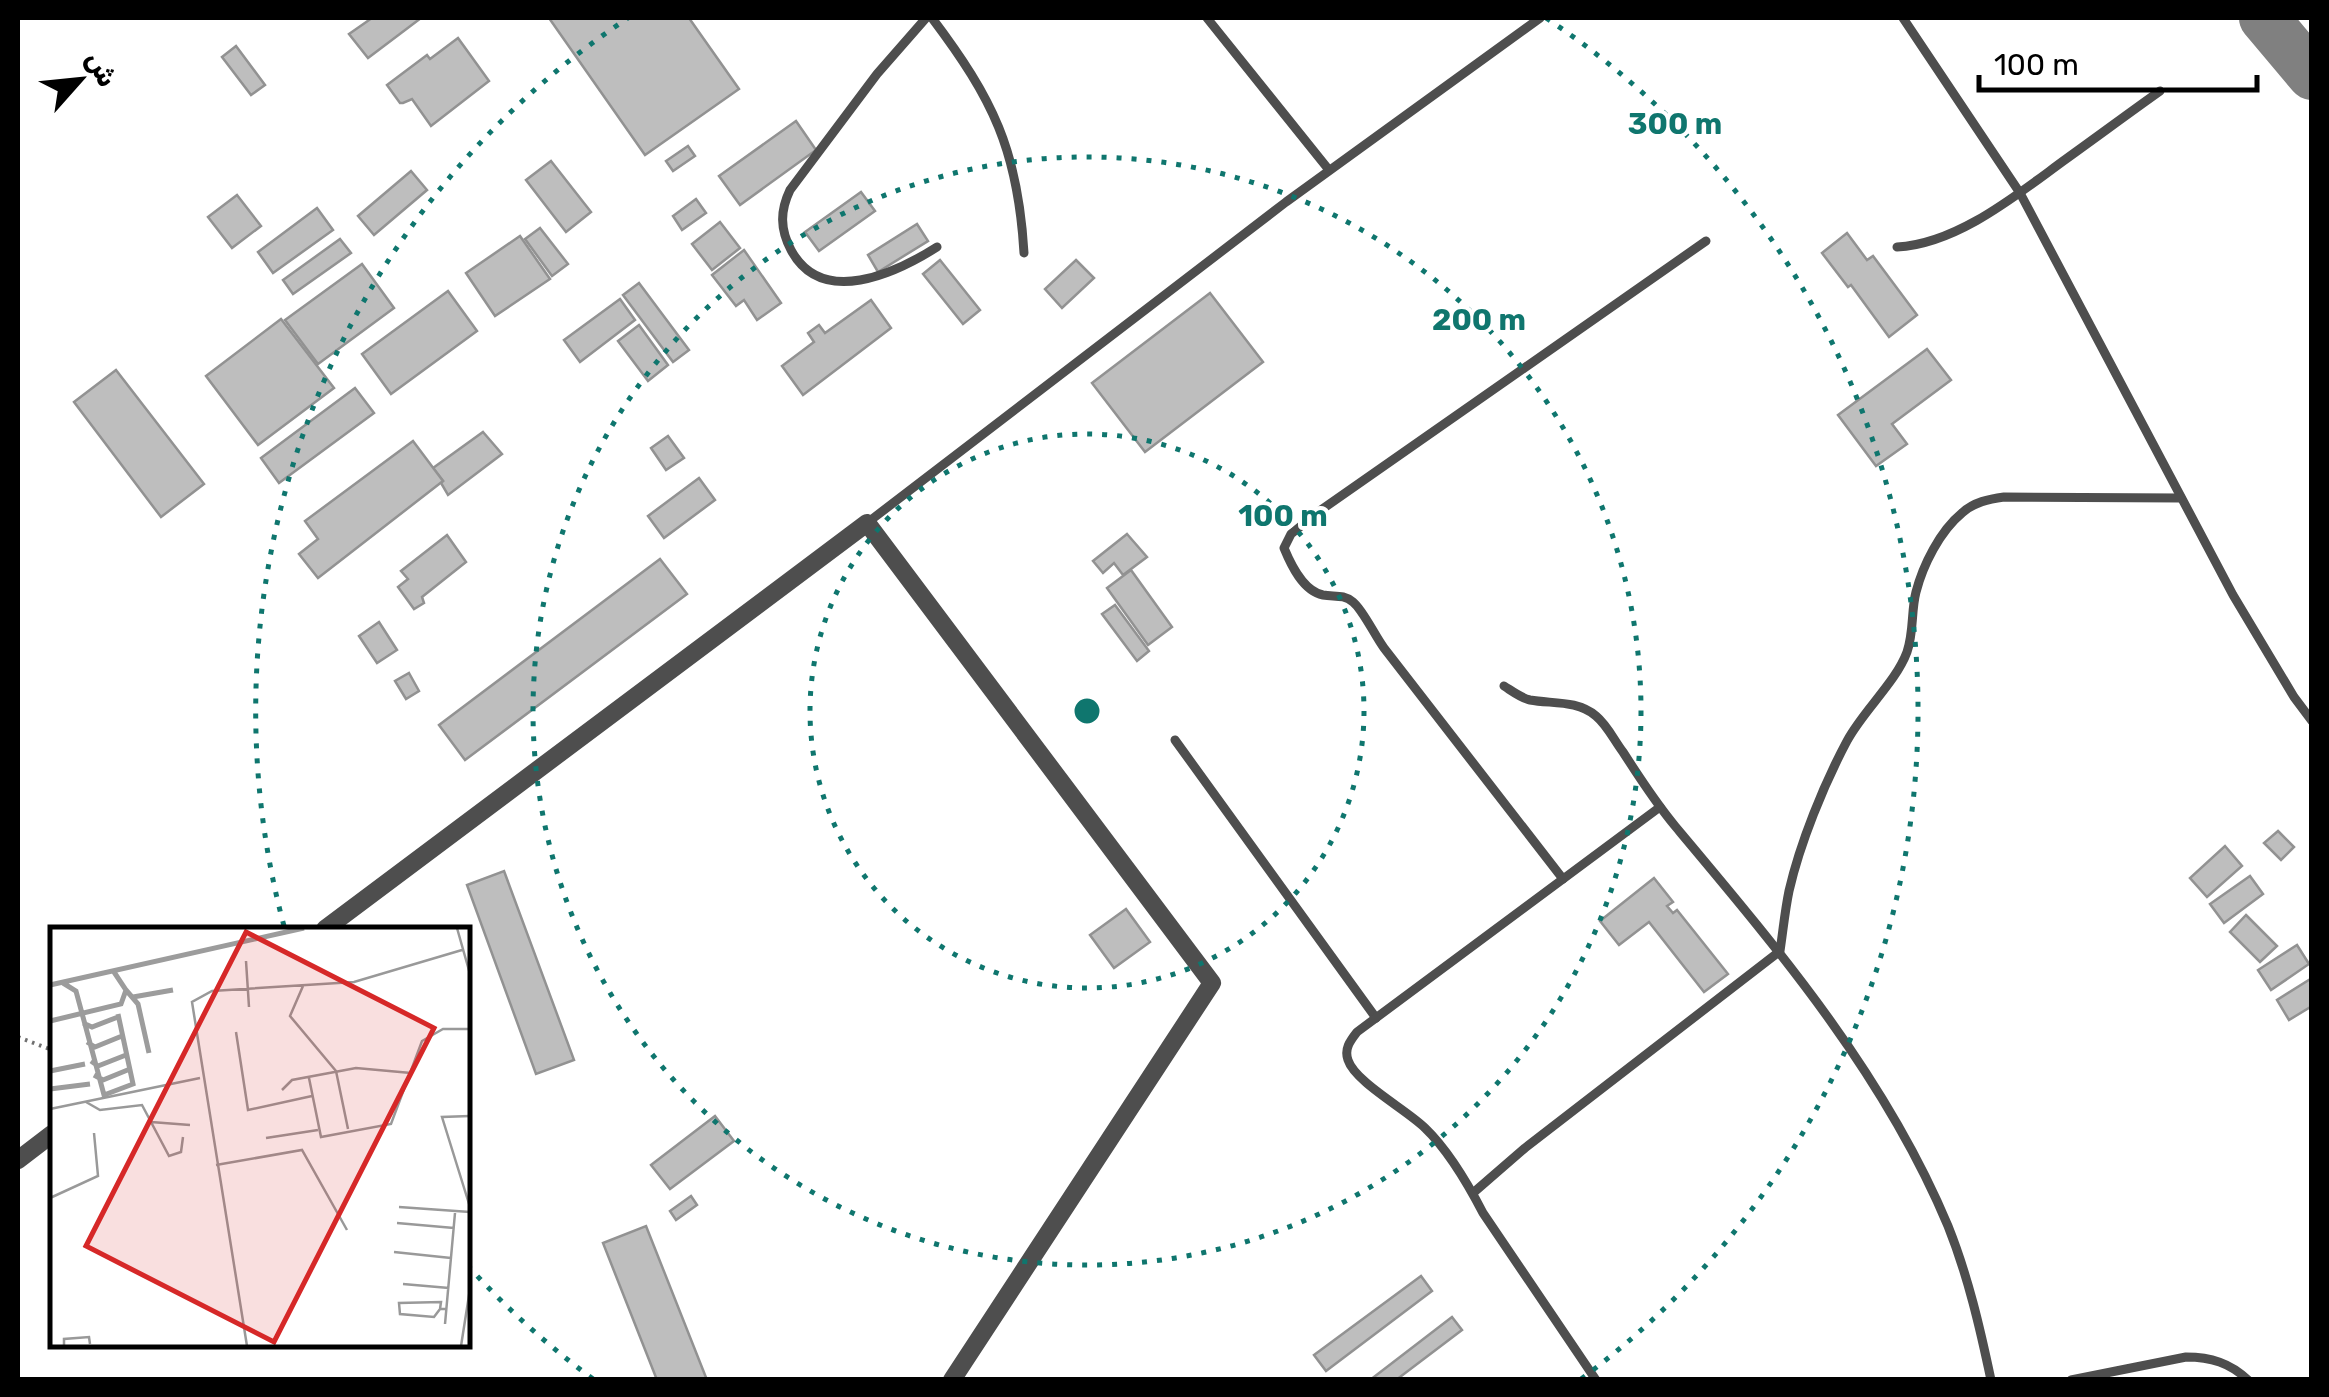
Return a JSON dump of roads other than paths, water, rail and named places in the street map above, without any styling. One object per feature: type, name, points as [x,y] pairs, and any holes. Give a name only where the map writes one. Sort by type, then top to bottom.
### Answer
[{"type":"street","points":[[328,927],[867,523],[1212,983],[952,1380]]},
{"type":"street","points":[[18,1160],[50,1136]]},
{"type":"lane","points":[[937,247],[885,275],[838,282],[821,279],[806,269],[794,256],[782,223],[782,206],[790,190],[887,61],[929,18],[983,91],[1001,129],[1022,211],[1024,253]]},
{"type":"lane","points":[[1207,18],[1329,170]]},
{"type":"lane","points":[[867,523],[1329,170],[1540,18]]},
{"type":"lane","points":[[1903,18],[2020,193],[2233,596],[2312,721]]},
{"type":"lane","points":[[1897,247],[1923,244],[1949,234],[2020,193],[2160,90]]},
{"type":"lane","points":[[1563,879],[1384,648],[1360,608],[1350,599],[1320,595],[1306,586],[1284,548],[1291,534],[1321,510],[1706,242]]},
{"type":"lane","points":[[1472,1193],[1780,951],[1789,892],[1806,834],[1847,741],[1906,653],[1925,566],[1947,528],[1963,511],[1984,500],[2004,497],[2181,498]]},
{"type":"lane","points":[[1504,686],[1527,700],[1554,701],[1594,714],[1660,808],[1780,951],[1856,1058],[1892,1115],[1948,1226],[1967,1282],[1991,1380]]},
{"type":"lane","points":[[1176,740],[1376,1018]]},
{"type":"lane","points":[[1596,1380],[1428,1130],[1352,1068],[1346,1056],[1348,1043],[1358,1032],[1660,808]]},
{"type":"lane","points":[[2070,1380],[2201,1357],[2230,1365],[2248,1380]]}]
